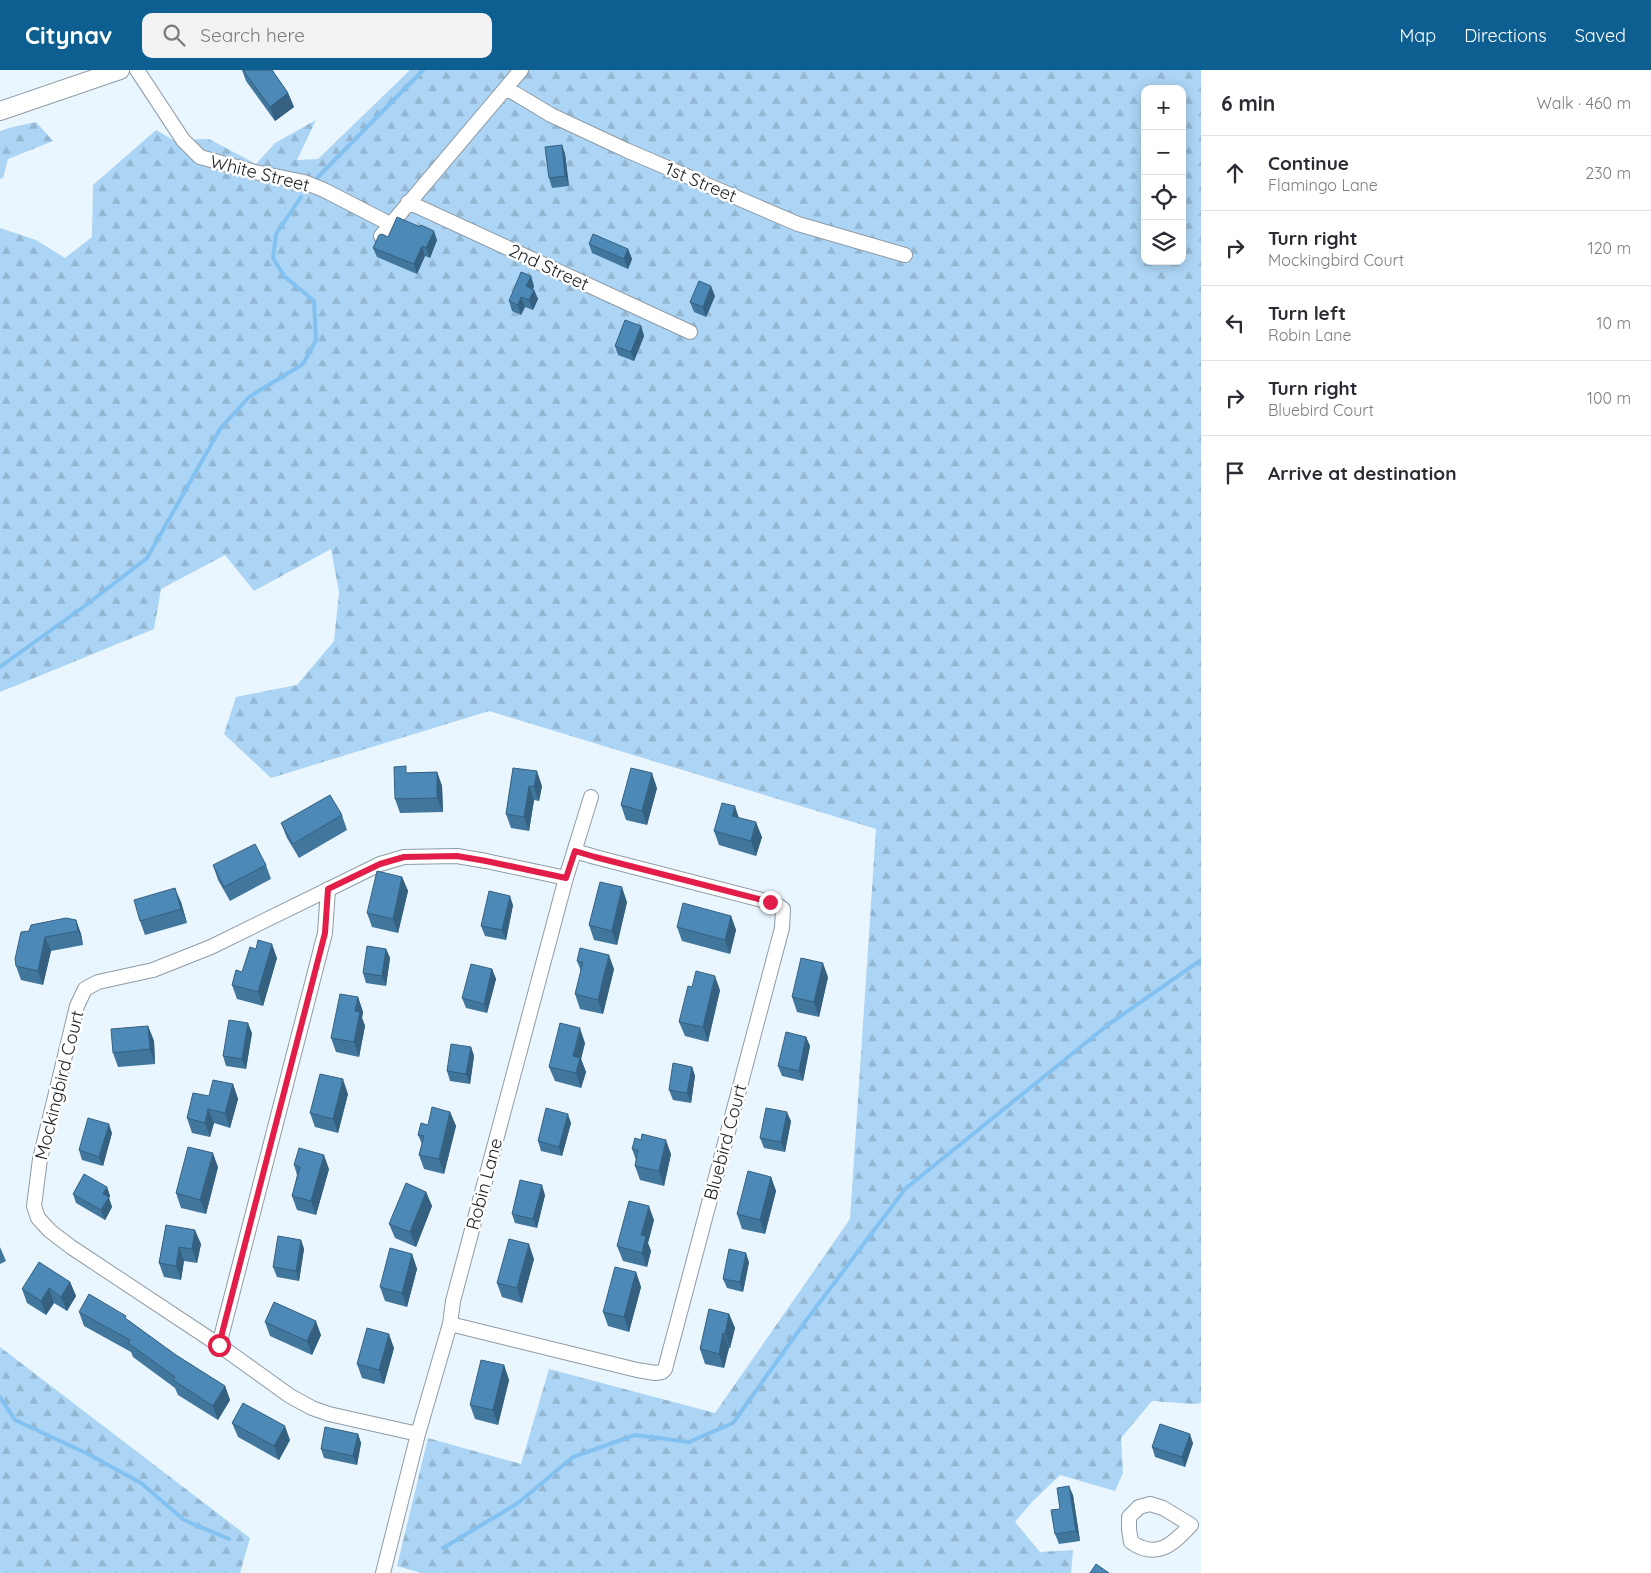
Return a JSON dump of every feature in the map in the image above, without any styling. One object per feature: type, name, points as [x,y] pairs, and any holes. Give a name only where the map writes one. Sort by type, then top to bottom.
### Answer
[{"type":"street","points":[[0,111],[120,70]]},
{"type":"street","name":"White Street","points":[[137,70],[183,140],[200,157],[255,172],[304,182],[324,190],[390,224]]},
{"type":"street","points":[[381,236],[521,70]]},
{"type":"street","name":"1st Street","points":[[506,88],[551,114],[626,150],[798,224],[905,255]]},
{"type":"street","name":"2nd Street","points":[[408,202],[690,332]]},
{"type":"street","name":"Robin Lane","points":[[383,1573],[418,1434],[450,1324],[456,1291],[566,878],[591,797]]},
{"type":"street","name":"Bluebird Court","points":[[450,1324],[636,1370],[655,1373],[662,1372],[780,938],[783,910],[770,902],[575,851]]},
{"type":"street","name":"Mockingbird Court","points":[[418,1434],[329,1414],[312,1408],[290,1396],[219,1345],[71,1247],[50,1231],[38,1218],[34,1206],[42,1151],[77,1006],[85,989],[98,982],[153,970],[211,947],[380,864],[404,857],[457,856],[566,878]]},
{"type":"street","points":[[219,1345],[325,933],[328,889]]},
{"type":"green space","points":[[410,70],[1201,70],[1201,1403],[1152,1401],[1121,1438],[1123,1473],[1115,1491],[1060,1475],[1032,1502],[1015,1522],[1040,1552],[1073,1550],[1071,1573],[421,1573],[397,1566],[428,1438],[521,1464],[549,1369],[715,1413],[850,1219],[876,829],[489,711],[271,778],[224,734],[236,697],[297,685],[334,641],[339,592],[331,549],[254,591],[225,555],[161,589],[154,629],[0,692],[0,228],[36,240],[65,258],[92,237],[93,185],[156,130],[173,140],[209,139],[256,164],[275,143],[316,120],[297,160],[318,159]]},
{"type":"green space","points":[[36,122],[53,141],[8,159],[3,178],[0,179],[0,131]]},
{"type":"green space","points":[[0,1347],[250,1538],[240,1573],[0,1573]]},
{"type":"building","points":[[243,70],[272,70],[288,93],[270,107]]},
{"type":"building","points":[[562,145],[565,176],[549,178],[545,147]]},
{"type":"building","points":[[397,217],[434,231],[426,248],[422,246],[414,264],[373,248],[379,235],[382,234],[388,237]]},
{"type":"building","points":[[593,234],[628,249],[624,259],[589,244]]},
{"type":"building","points":[[521,272],[531,276],[526,286],[534,290],[529,300],[521,297],[518,305],[509,301]]},
{"type":"building","points":[[699,281],[711,286],[703,307],[690,302]]},
{"type":"building","points":[[625,320],[641,326],[631,352],[615,346]]},
{"type":"building","points":[[406,766],[406,773],[437,772],[437,798],[395,799],[394,767]]},
{"type":"building","points":[[513,768],[537,771],[534,787],[529,786],[524,817],[506,814]]},
{"type":"building","points":[[631,768],[652,773],[642,811],[621,805]]},
{"type":"building","points":[[330,795],[342,815],[293,844],[281,823]]},
{"type":"building","points":[[722,803],[735,806],[732,816],[756,822],[751,841],[714,831]]},
{"type":"building","points":[[255,844],[266,865],[224,887],[213,865]]},
{"type":"building","points":[[377,871],[402,877],[393,919],[367,913]]},
{"type":"building","points":[[600,882],[622,887],[612,931],[589,925]]},
{"type":"building","points":[[175,888],[181,909],[140,921],[134,900]]},
{"type":"building","points":[[489,891],[510,896],[502,930],[481,926]]},
{"type":"building","points":[[683,903],[731,916],[725,940],[677,927]]},
{"type":"building","points":[[66,918],[76,920],[78,931],[45,937],[38,971],[16,966],[15,959],[21,932],[29,931],[31,925]]},
{"type":"building","points":[[258,940],[272,944],[258,992],[232,985],[236,970],[242,972],[250,947],[256,949]]},
{"type":"building","points":[[367,946],[386,949],[382,976],[363,973]]},
{"type":"building","points":[[580,948],[609,955],[598,1000],[575,994],[583,962],[577,961]]},
{"type":"building","points":[[801,958],[823,963],[814,1002],[792,997]]},
{"type":"building","points":[[471,964],[492,969],[484,1004],[462,998]]},
{"type":"building","points":[[696,971],[715,976],[703,1027],[679,1022],[688,986],[692,987]]},
{"type":"building","points":[[340,994],[358,997],[355,1011],[360,1012],[354,1042],[331,1038]]},
{"type":"building","points":[[229,1020],[248,1023],[242,1059],[223,1056]]},
{"type":"building","points":[[560,1023],[580,1028],[573,1056],[580,1058],[576,1073],[549,1067]]},
{"type":"building","points":[[148,1026],[150,1049],[113,1053],[111,1029]]},
{"type":"building","points":[[786,1032],[806,1037],[799,1071],[778,1066]]},
{"type":"building","points":[[451,1044],[471,1047],[466,1074],[447,1071]]},
{"type":"building","points":[[673,1063],[692,1067],[687,1093],[669,1090]]},
{"type":"building","points":[[320,1074],[343,1079],[333,1119],[310,1113]]},
{"type":"building","points":[[213,1080],[233,1084],[225,1113],[208,1109],[205,1123],[187,1118],[193,1093],[209,1096]]},
{"type":"building","points":[[432,1107],[450,1112],[439,1159],[419,1155],[424,1136],[418,1135],[421,1123],[428,1125]]},
{"type":"building","points":[[546,1108],[568,1114],[559,1147],[538,1141]]},
{"type":"building","points":[[766,1108],[787,1112],[781,1142],[760,1138]]},
{"type":"building","points":[[88,1118],[109,1124],[99,1157],[79,1150]]},
{"type":"building","points":[[642,1134],[666,1140],[659,1171],[635,1166],[638,1150],[632,1149],[635,1138],[641,1140]]},
{"type":"building","points":[[188,1147],[213,1153],[200,1200],[176,1193]]},
{"type":"building","points":[[299,1148],[324,1155],[311,1201],[292,1196],[300,1167],[294,1165]]},
{"type":"building","points":[[748,1171],[771,1177],[760,1220],[737,1214]]},
{"type":"building","points":[[84,1174],[107,1187],[103,1194],[109,1197],[101,1210],[73,1194]]},
{"type":"building","points":[[520,1180],[542,1185],[533,1219],[512,1214]]},
{"type":"building","points":[[406,1183],[426,1192],[410,1232],[389,1224]]},
{"type":"building","points":[[629,1201],[649,1206],[641,1235],[646,1236],[642,1253],[617,1246]]},
{"type":"building","points":[[166,1225],[195,1230],[192,1249],[179,1247],[176,1266],[159,1263]]},
{"type":"building","points":[[278,1236],[301,1240],[296,1271],[273,1267]]},
{"type":"building","points":[[509,1239],[529,1244],[517,1288],[497,1283]]},
{"type":"building","points":[[390,1248],[412,1254],[402,1293],[380,1287]]},
{"type":"building","points":[[729,1249],[746,1253],[740,1282],[723,1279]]},
{"type":"building","points":[[39,1262],[70,1282],[61,1297],[49,1288],[41,1301],[22,1289]]},
{"type":"building","points":[[615,1267],[636,1272],[624,1317],[603,1312]]},
{"type":"building","points":[[89,1294],[126,1316],[125,1318],[176,1355],[225,1386],[213,1406],[173,1380],[175,1377],[128,1343],[130,1340],[79,1312]]},
{"type":"building","points":[[274,1302],[316,1321],[307,1341],[265,1322]]},
{"type":"building","points":[[709,1309],[729,1314],[719,1354],[700,1349]]},
{"type":"building","points":[[367,1328],[389,1334],[379,1370],[357,1364]]},
{"type":"building","points":[[481,1360],[504,1365],[493,1410],[470,1405]]},
{"type":"building","points":[[243,1403],[285,1426],[274,1446],[232,1423]]},
{"type":"building","points":[[1160,1424],[1190,1434],[1182,1457],[1152,1447]]},
{"type":"building","points":[[325,1427],[358,1434],[353,1456],[321,1449]]},
{"type":"building","points":[[1069,1486],[1076,1531],[1055,1534],[1051,1510],[1060,1509],[1057,1488]]},
{"type":"building","points":[[1096,1564],[1109,1573],[1090,1573]]},
{"type":"waterway","points":[[318,177],[423,70]]},
{"type":"waterway","points":[[0,667],[147,558],[220,429],[249,397],[303,364],[316,340],[314,301],[284,276],[273,258],[276,234],[301,197]]},
{"type":"waterway","points":[[443,1548],[518,1503],[573,1457],[635,1435],[689,1442],[733,1423],[805,1322],[905,1189],[1109,1024],[1201,960]]},
{"type":"waterway","points":[[0,1397],[15,1420],[88,1454],[141,1483],[184,1520],[229,1539]]},
{"type":"route","points":[[219,1345],[325,933],[328,889],[380,864],[404,857],[457,856],[566,878],[575,851],[770,902]]}]
